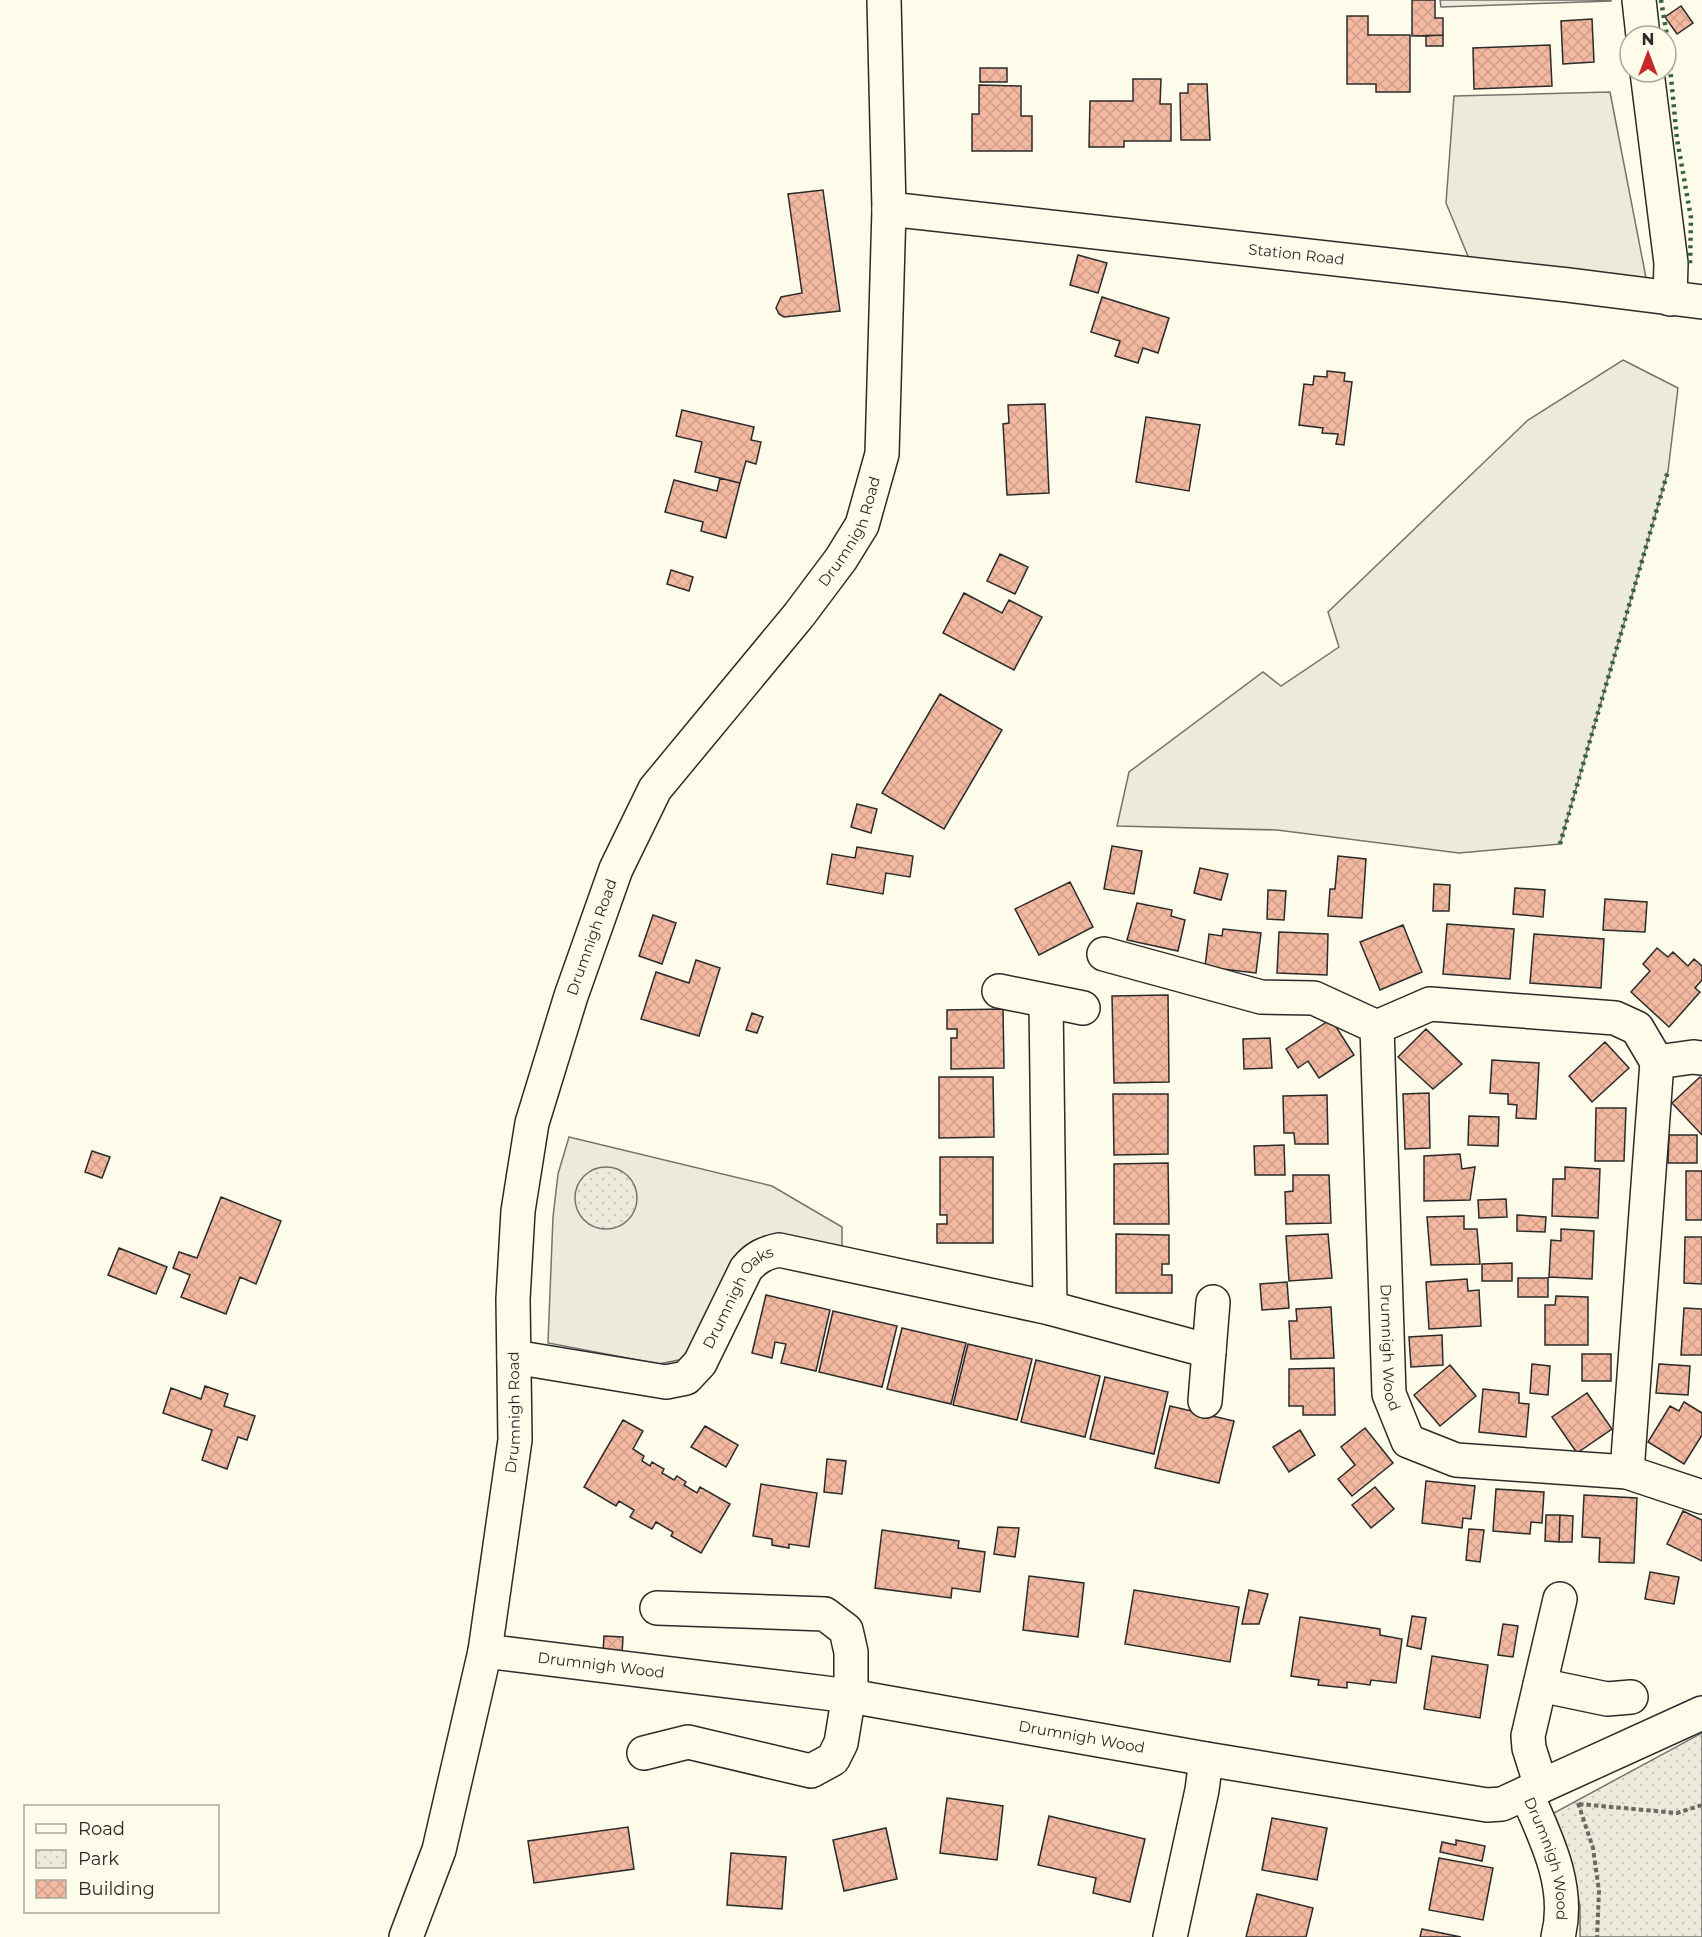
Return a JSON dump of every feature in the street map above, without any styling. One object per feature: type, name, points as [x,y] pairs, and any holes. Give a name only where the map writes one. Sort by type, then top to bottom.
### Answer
[{"type":"street","name":"Drumnigh Road","points":[[406,1937],[439,1850],[485,1651],[515,1440],[513,1299],[518,1211],[532,1123],[571,996],[616,869],[655,789],[799,615],[841,559],[862,525],[882,454],[889,209],[884,0]]},
{"type":"street","points":[[1639,0],[1642,24]]},
{"type":"street","points":[[1649,84],[1671,263],[1670,299]]},
{"type":"street","name":"Station Road","points":[[889,209],[1522,280],[1702,303]]},
{"type":"street","points":[[1104,954],[1261,997],[1314,998],[1377,1027],[1430,1004],[1614,1018],[1637,1028],[1657,1062],[1627,1472]]},
{"type":"street","points":[[999,990],[1083,1008]]},
{"type":"street","points":[[1046,1001],[1050,1308]]},
{"type":"street","name":"Drumnigh Wood","points":[[1377,1027],[1389,1394],[1408,1442],[1456,1460],[1627,1472],[1702,1497]]},
{"type":"street","points":[[1657,1062],[1702,1058]]},
{"type":"street","name":"Drumnigh Oaks","points":[[514,1357],[666,1382],[686,1378],[700,1363],[746,1269],[754,1259],[779,1250],[1050,1308],[1209,1351]]},
{"type":"street","points":[[1205,1401],[1213,1302]]},
{"type":"street","points":[[1560,1599],[1528,1736],[1528,1748],[1552,1790],[1702,1713]]},
{"type":"street","points":[[644,1753],[688,1742],[811,1771],[833,1759],[841,1743],[850,1696],[852,1652],[846,1630],[825,1614],[657,1608]]},
{"type":"street","name":"Drumnigh Wood","points":[[485,1651],[850,1696],[1206,1759],[1486,1804],[1502,1804],[1552,1790],[1543,1831],[1559,1874],[1561,1925],[1558,1937]]},
{"type":"street","points":[[1540,1685],[1607,1699],[1630,1697]]},
{"type":"street","points":[[1170,1937],[1202,1790],[1206,1759]]},
{"type":"path","points":[[1552,1790],[1677,1813],[1702,1805]]},
{"type":"path","points":[[1552,1790],[1593,1848],[1599,1891],[1597,1937]]},
{"type":"green space","points":[[1440,0],[1611,0],[1611,1],[1441,7]]},
{"type":"green space","points":[[1610,92],[1647,283],[1470,261],[1446,203],[1454,96]]},
{"type":"green space","points":[[1623,360],[1678,388],[1668,471],[1560,844],[1459,853],[1277,830],[1117,826],[1129,772],[1263,672],[1281,686],[1339,647],[1328,612],[1528,420]]},
{"type":"green space","points":[[569,1137],[772,1186],[842,1227],[842,1247],[789,1236],[764,1236],[743,1251],[683,1359],[659,1364],[548,1343],[553,1217],[558,1174]]},
{"type":"green space","points":[[606,1167],[623,1172],[628,1176],[632,1181],[637,1198],[632,1215],[628,1220],[623,1224],[606,1229],[589,1224],[584,1220],[580,1215],[575,1198],[580,1181],[584,1176],[589,1172]]},
{"type":"green space","points":[[1702,1733],[1702,1937],[1580,1937],[1580,1906],[1565,1841],[1552,1814]]},
{"type":"building","points":[[1412,0],[1435,0],[1435,18],[1443,18],[1443,35],[1412,36]]},
{"type":"building","points":[[1681,6],[1693,23],[1678,33],[1678,24],[1670,24],[1665,17]]},
{"type":"building","points":[[1347,16],[1368,16],[1368,35],[1410,35],[1410,92],[1376,92],[1376,84],[1347,84]]},
{"type":"building","points":[[1592,19],[1594,62],[1563,64],[1561,21]]},
{"type":"building","points":[[1443,35],[1443,46],[1426,46],[1426,36]]},
{"type":"building","points":[[1550,45],[1552,86],[1474,89],[1473,48]]},
{"type":"building","points":[[980,68],[1007,68],[1007,82],[980,82]]},
{"type":"building","points":[[1133,79],[1161,79],[1160,104],[1171,104],[1171,141],[1124,141],[1124,147],[1089,147],[1090,101],[1133,101]]},
{"type":"building","points":[[1188,84],[1207,84],[1210,140],[1181,140],[1180,93],[1188,93]]},
{"type":"building","points":[[979,85],[1021,86],[1021,116],[1032,116],[1032,151],[972,151],[972,114],[979,114]]},
{"type":"building","points":[[823,190],[840,311],[784,317],[776,308],[781,297],[802,293],[788,194]]},
{"type":"building","points":[[1078,255],[1107,263],[1098,293],[1070,285]]},
{"type":"building","points":[[1102,297],[1169,318],[1158,353],[1143,348],[1138,363],[1115,356],[1120,341],[1091,332]]},
{"type":"building","points":[[1327,371],[1345,373],[1344,381],[1352,382],[1344,445],[1336,444],[1338,434],[1322,433],[1323,428],[1299,425],[1304,384],[1313,385],[1314,376],[1327,377]]},
{"type":"building","points":[[1045,404],[1049,493],[1007,495],[1003,424],[1009,423],[1008,405]]},
{"type":"building","points":[[682,410],[754,427],[751,440],[761,442],[756,464],[746,461],[740,483],[695,472],[702,442],[676,436]]},
{"type":"building","points":[[1146,417],[1200,425],[1189,491],[1136,482]]},
{"type":"building","points":[[720,478],[740,483],[726,538],[701,531],[703,522],[665,512],[674,480],[717,491]]},
{"type":"building","points":[[1000,554],[1028,567],[1015,594],[987,581]]},
{"type":"building","points":[[671,570],[693,577],[689,591],[667,584]]},
{"type":"building","points":[[964,593],[1002,613],[1009,600],[1042,617],[1014,670],[943,633]]},
{"type":"building","points":[[940,694],[1002,730],[944,829],[882,793]]},
{"type":"building","points":[[857,804],[877,809],[871,833],[851,827]]},
{"type":"building","points":[[1112,846],[1142,851],[1134,894],[1104,889]]},
{"type":"building","points":[[857,847],[913,856],[910,877],[886,873],[883,894],[827,884],[832,854],[855,858]]},
{"type":"building","points":[[1338,856],[1366,859],[1362,918],[1328,916],[1330,889],[1335,889]]},
{"type":"building","points":[[1200,868],[1228,874],[1221,900],[1194,893]]},
{"type":"building","points":[[1070,882],[1093,927],[1039,955],[1015,909]]},
{"type":"building","points":[[1434,884],[1450,885],[1449,911],[1433,911]]},
{"type":"building","points":[[1515,888],[1545,890],[1543,917],[1513,914]]},
{"type":"building","points":[[1268,890],[1286,891],[1284,920],[1267,919]]},
{"type":"building","points":[[1605,899],[1647,902],[1645,932],[1603,930]]},
{"type":"building","points":[[1137,903],[1172,910],[1171,916],[1185,920],[1178,951],[1127,940]]},
{"type":"building","points":[[653,915],[676,923],[662,964],[639,956]]},
{"type":"building","points":[[1447,924],[1514,929],[1510,979],[1443,974]]},
{"type":"building","points":[[1403,925],[1422,972],[1380,990],[1360,942]]},
{"type":"building","points":[[1223,929],[1261,933],[1256,973],[1205,967],[1209,934],[1222,936]]},
{"type":"building","points":[[1279,932],[1328,934],[1327,975],[1277,973]]},
{"type":"building","points":[[1534,934],[1604,939],[1601,988],[1530,983]]},
{"type":"building","points":[[1657,948],[1668,957],[1673,952],[1688,966],[1694,959],[1702,966],[1702,980],[1695,988],[1700,992],[1669,1027],[1631,992],[1650,971],[1643,964]]},
{"type":"building","points":[[696,960],[720,968],[699,1036],[641,1019],[656,972],[689,983]]},
{"type":"building","points":[[1168,995],[1169,1082],[1114,1083],[1112,996]]},
{"type":"building","points":[[1003,1009],[1004,1068],[951,1069],[951,1038],[957,1038],[957,1029],[947,1029],[947,1010]]},
{"type":"building","points":[[752,1013],[763,1017],[757,1033],[746,1030]]},
{"type":"building","points":[[1331,1019],[1354,1055],[1319,1078],[1308,1061],[1298,1068],[1286,1049]]},
{"type":"building","points":[[1426,1029],[1462,1064],[1433,1089],[1398,1057]]},
{"type":"building","points":[[1270,1038],[1272,1068],[1244,1069],[1243,1039]]},
{"type":"building","points":[[1605,1042],[1629,1068],[1592,1102],[1569,1076]]},
{"type":"building","points":[[1492,1060],[1539,1063],[1536,1119],[1516,1118],[1517,1105],[1508,1104],[1508,1094],[1490,1093]]},
{"type":"building","points":[[939,1077],[993,1077],[994,1137],[939,1138]]},
{"type":"building","points":[[1700,1077],[1702,1079],[1702,1135],[1672,1103]]},
{"type":"building","points":[[1429,1093],[1430,1148],[1405,1149],[1403,1094]]},
{"type":"building","points":[[1113,1094],[1168,1094],[1168,1154],[1114,1155]]},
{"type":"building","points":[[1327,1095],[1328,1144],[1295,1144],[1294,1133],[1284,1133],[1283,1096]]},
{"type":"building","points":[[1596,1108],[1626,1108],[1624,1161],[1595,1161]]},
{"type":"building","points":[[1469,1116],[1499,1117],[1498,1146],[1468,1145]]},
{"type":"building","points":[[1669,1135],[1697,1135],[1697,1163],[1668,1163]]},
{"type":"building","points":[[1284,1145],[1285,1175],[1255,1175],[1254,1146]]},
{"type":"building","points":[[92,1151],[110,1157],[102,1178],[85,1172]]},
{"type":"building","points":[[1460,1154],[1462,1169],[1475,1167],[1470,1200],[1424,1201],[1424,1156]]},
{"type":"building","points":[[940,1157],[993,1157],[993,1243],[937,1243],[937,1224],[947,1224],[947,1215],[940,1215]]},
{"type":"building","points":[[1168,1163],[1169,1224],[1114,1224],[1114,1164]]},
{"type":"building","points":[[1565,1167],[1600,1169],[1598,1218],[1552,1216],[1553,1179],[1565,1179]]},
{"type":"building","points":[[1686,1171],[1702,1171],[1702,1220],[1686,1220]]},
{"type":"building","points":[[1293,1175],[1329,1175],[1331,1223],[1286,1224],[1285,1192],[1293,1191]]},
{"type":"building","points":[[221,1197],[281,1221],[256,1284],[240,1277],[226,1314],[181,1297],[190,1275],[173,1268],[179,1252],[197,1258]]},
{"type":"building","points":[[1506,1199],[1507,1217],[1479,1218],[1478,1200]]},
{"type":"building","points":[[1517,1215],[1546,1217],[1545,1232],[1517,1231]]},
{"type":"building","points":[[1464,1216],[1464,1229],[1477,1229],[1480,1264],[1431,1265],[1427,1217]]},
{"type":"building","points":[[1561,1229],[1594,1231],[1592,1279],[1549,1277],[1551,1240],[1561,1241]]},
{"type":"building","points":[[1116,1234],[1169,1235],[1169,1264],[1162,1264],[1162,1275],[1172,1275],[1172,1293],[1116,1293]]},
{"type":"building","points":[[1328,1234],[1332,1278],[1289,1281],[1286,1236]]},
{"type":"building","points":[[1685,1237],[1702,1237],[1702,1284],[1684,1283]]},
{"type":"building","points":[[119,1248],[167,1267],[156,1294],[108,1275]]},
{"type":"building","points":[[1512,1263],[1512,1281],[1482,1281],[1482,1264]]},
{"type":"building","points":[[1518,1278],[1548,1278],[1548,1297],[1518,1297]]},
{"type":"building","points":[[1467,1279],[1468,1291],[1479,1290],[1481,1326],[1429,1329],[1426,1282]]},
{"type":"building","points":[[1287,1282],[1289,1308],[1262,1310],[1260,1284]]},
{"type":"building","points":[[766,1295],[830,1310],[816,1371],[781,1363],[786,1344],[775,1342],[772,1358],[752,1353]]},
{"type":"building","points":[[1556,1296],[1588,1297],[1588,1345],[1545,1345],[1545,1305],[1555,1305]]},
{"type":"building","points":[[1331,1307],[1334,1358],[1291,1359],[1289,1321],[1297,1321],[1296,1309]]},
{"type":"building","points":[[1684,1308],[1702,1309],[1702,1355],[1681,1355]]},
{"type":"building","points":[[833,1311],[897,1326],[882,1387],[819,1372]]},
{"type":"building","points":[[902,1328],[966,1343],[951,1404],[887,1389]]},
{"type":"building","points":[[1442,1335],[1443,1365],[1411,1367],[1409,1337]]},
{"type":"building","points":[[968,1344],[1032,1359],[1017,1420],[953,1405]]},
{"type":"building","points":[[1582,1354],[1611,1354],[1611,1381],[1582,1381]]},
{"type":"building","points":[[1036,1360],[1100,1376],[1085,1437],[1021,1422]]},
{"type":"building","points":[[1532,1364],[1550,1366],[1548,1395],[1530,1393]]},
{"type":"building","points":[[1659,1364],[1690,1366],[1688,1395],[1656,1393]]},
{"type":"building","points":[[1450,1365],[1476,1396],[1440,1426],[1414,1395]]},
{"type":"building","points":[[1334,1368],[1335,1415],[1303,1415],[1303,1406],[1289,1406],[1289,1369]]},
{"type":"building","points":[[1105,1377],[1168,1392],[1154,1454],[1090,1439]]},
{"type":"building","points":[[205,1386],[228,1394],[224,1406],[255,1416],[247,1440],[238,1437],[227,1469],[202,1460],[212,1430],[163,1413],[171,1388],[201,1399]]},
{"type":"building","points":[[1483,1389],[1519,1393],[1519,1403],[1529,1404],[1526,1437],[1479,1432]]},
{"type":"building","points":[[1587,1393],[1612,1429],[1577,1453],[1552,1417]]},
{"type":"building","points":[[1684,1402],[1702,1413],[1702,1435],[1684,1464],[1648,1442],[1670,1406],[1679,1411]]},
{"type":"building","points":[[1170,1406],[1234,1421],[1219,1483],[1155,1468]]},
{"type":"building","points":[[623,1420],[643,1431],[633,1449],[644,1456],[642,1461],[650,1466],[652,1462],[664,1469],[662,1473],[674,1480],[677,1476],[686,1482],[684,1485],[697,1493],[700,1487],[730,1504],[701,1553],[671,1536],[673,1532],[656,1522],[652,1529],[630,1517],[634,1510],[619,1501],[616,1506],[584,1487]]},
{"type":"building","points":[[705,1426],[738,1445],[726,1467],[691,1447]]},
{"type":"building","points":[[1365,1428],[1393,1463],[1352,1496],[1338,1479],[1355,1465],[1341,1447]]},
{"type":"building","points":[[1300,1430],[1315,1455],[1289,1472],[1273,1447]]},
{"type":"building","points":[[827,1459],[846,1461],[842,1494],[824,1492]]},
{"type":"building","points":[[1426,1481],[1475,1486],[1471,1519],[1463,1518],[1462,1528],[1422,1523]]},
{"type":"building","points":[[761,1484],[817,1493],[809,1547],[789,1544],[789,1548],[772,1545],[772,1539],[753,1536]]},
{"type":"building","points":[[1375,1487],[1394,1509],[1371,1528],[1352,1505]]},
{"type":"building","points":[[1496,1489],[1544,1492],[1542,1523],[1531,1522],[1530,1534],[1493,1531]]},
{"type":"building","points":[[1584,1495],[1637,1498],[1634,1563],[1599,1562],[1600,1538],[1582,1537]]},
{"type":"building","points":[[1683,1511],[1702,1520],[1702,1561],[1667,1544]]},
{"type":"building","points":[[1546,1515],[1560,1515],[1559,1542],[1545,1541]]},
{"type":"building","points":[[1560,1515],[1573,1516],[1572,1542],[1559,1542]]},
{"type":"building","points":[[998,1527],[1019,1528],[1015,1557],[994,1554]]},
{"type":"building","points":[[1469,1529],[1484,1530],[1480,1562],[1466,1560]]},
{"type":"building","points":[[882,1530],[959,1541],[958,1548],[985,1552],[980,1592],[952,1588],[951,1598],[875,1588]]},
{"type":"building","points":[[1650,1572],[1679,1577],[1674,1604],[1645,1599]]},
{"type":"building","points":[[1029,1576],[1084,1583],[1078,1637],[1023,1630]]},
{"type":"building","points":[[1134,1590],[1239,1607],[1230,1662],[1125,1644]]},
{"type":"building","points":[[1249,1590],[1268,1594],[1259,1624],[1242,1624]]},
{"type":"building","points":[[1412,1616],[1426,1618],[1421,1649],[1407,1646]]},
{"type":"building","points":[[1300,1617],[1380,1629],[1380,1635],[1402,1639],[1396,1683],[1371,1680],[1370,1685],[1347,1682],[1347,1688],[1318,1685],[1319,1680],[1291,1676]]},
{"type":"building","points":[[1503,1624],[1518,1626],[1513,1657],[1498,1655]]},
{"type":"building","points":[[604,1636],[623,1637],[622,1654],[603,1652]]},
{"type":"building","points":[[1432,1656],[1488,1665],[1480,1718],[1424,1709]]},
{"type":"building","points":[[947,1798],[1003,1806],[997,1860],[940,1853]]},
{"type":"building","points":[[1049,1816],[1145,1839],[1130,1902],[1093,1893],[1096,1878],[1038,1865]]},
{"type":"building","points":[[1272,1818],[1327,1828],[1317,1880],[1262,1870]]},
{"type":"building","points":[[628,1827],[634,1869],[534,1883],[528,1841]]},
{"type":"building","points":[[886,1828],[897,1879],[844,1891],[833,1840]]},
{"type":"building","points":[[1456,1840],[1485,1846],[1482,1861],[1440,1852],[1442,1842],[1456,1845]]},
{"type":"building","points":[[731,1853],[786,1857],[782,1909],[727,1905]]},
{"type":"building","points":[[1439,1858],[1493,1868],[1483,1920],[1429,1910]]},
{"type":"building","points":[[1257,1894],[1313,1908],[1306,1937],[1246,1937]]},
{"type":"building","points":[[1422,1929],[1461,1937],[1420,1937]]},
{"type":"hedge","points":[[1661,0],[1667,36],[1677,139],[1691,218],[1690,267]]},
{"type":"hedge","points":[[1560,844],[1668,471]]}]
